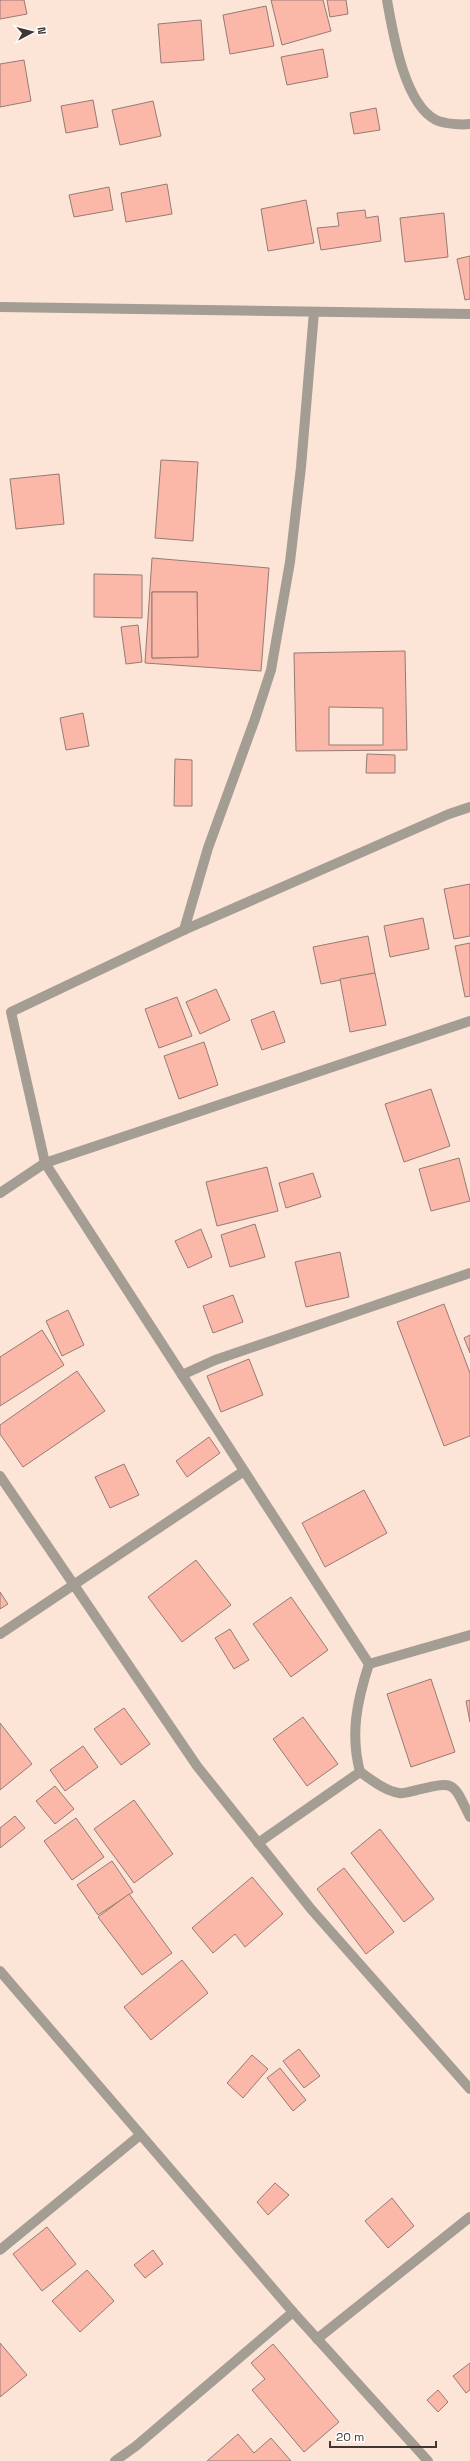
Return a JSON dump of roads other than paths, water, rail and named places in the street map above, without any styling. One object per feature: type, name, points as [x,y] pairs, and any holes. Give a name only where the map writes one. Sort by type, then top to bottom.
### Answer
[{"type":"street","points":[[387,0],[401,66],[415,100],[436,120],[470,124]]},
{"type":"street","points":[[0,307],[470,314]]},
{"type":"street","points":[[184,930],[208,848],[255,720],[270,670],[291,555],[301,467],[314,312]]},
{"type":"street","points":[[369,1664],[46,1164],[11,1012],[184,930],[449,814],[470,807]]},
{"type":"street","points":[[0,1193],[46,1164],[470,1021]]},
{"type":"street","points":[[182,1375],[215,1360],[470,1273]]},
{"type":"street","points":[[0,1634],[244,1471]]},
{"type":"street","points":[[0,1476],[197,1766],[311,1909],[470,2089]]},
{"type":"street","points":[[369,1664],[470,1634]]},
{"type":"street","points":[[369,1664],[359,1694],[354,1729],[356,1757],[360,1772],[384,1788],[400,1794],[443,1784],[451,1785],[456,1789],[470,1816]]},
{"type":"street","points":[[258,1843],[360,1772]]},
{"type":"street","points":[[0,1971],[140,2136],[293,2312],[428,2461]]},
{"type":"street","points":[[0,2250],[140,2136]]},
{"type":"street","points":[[317,2339],[470,2217]]},
{"type":"street","points":[[115,2461],[136,2446],[293,2312]]}]
